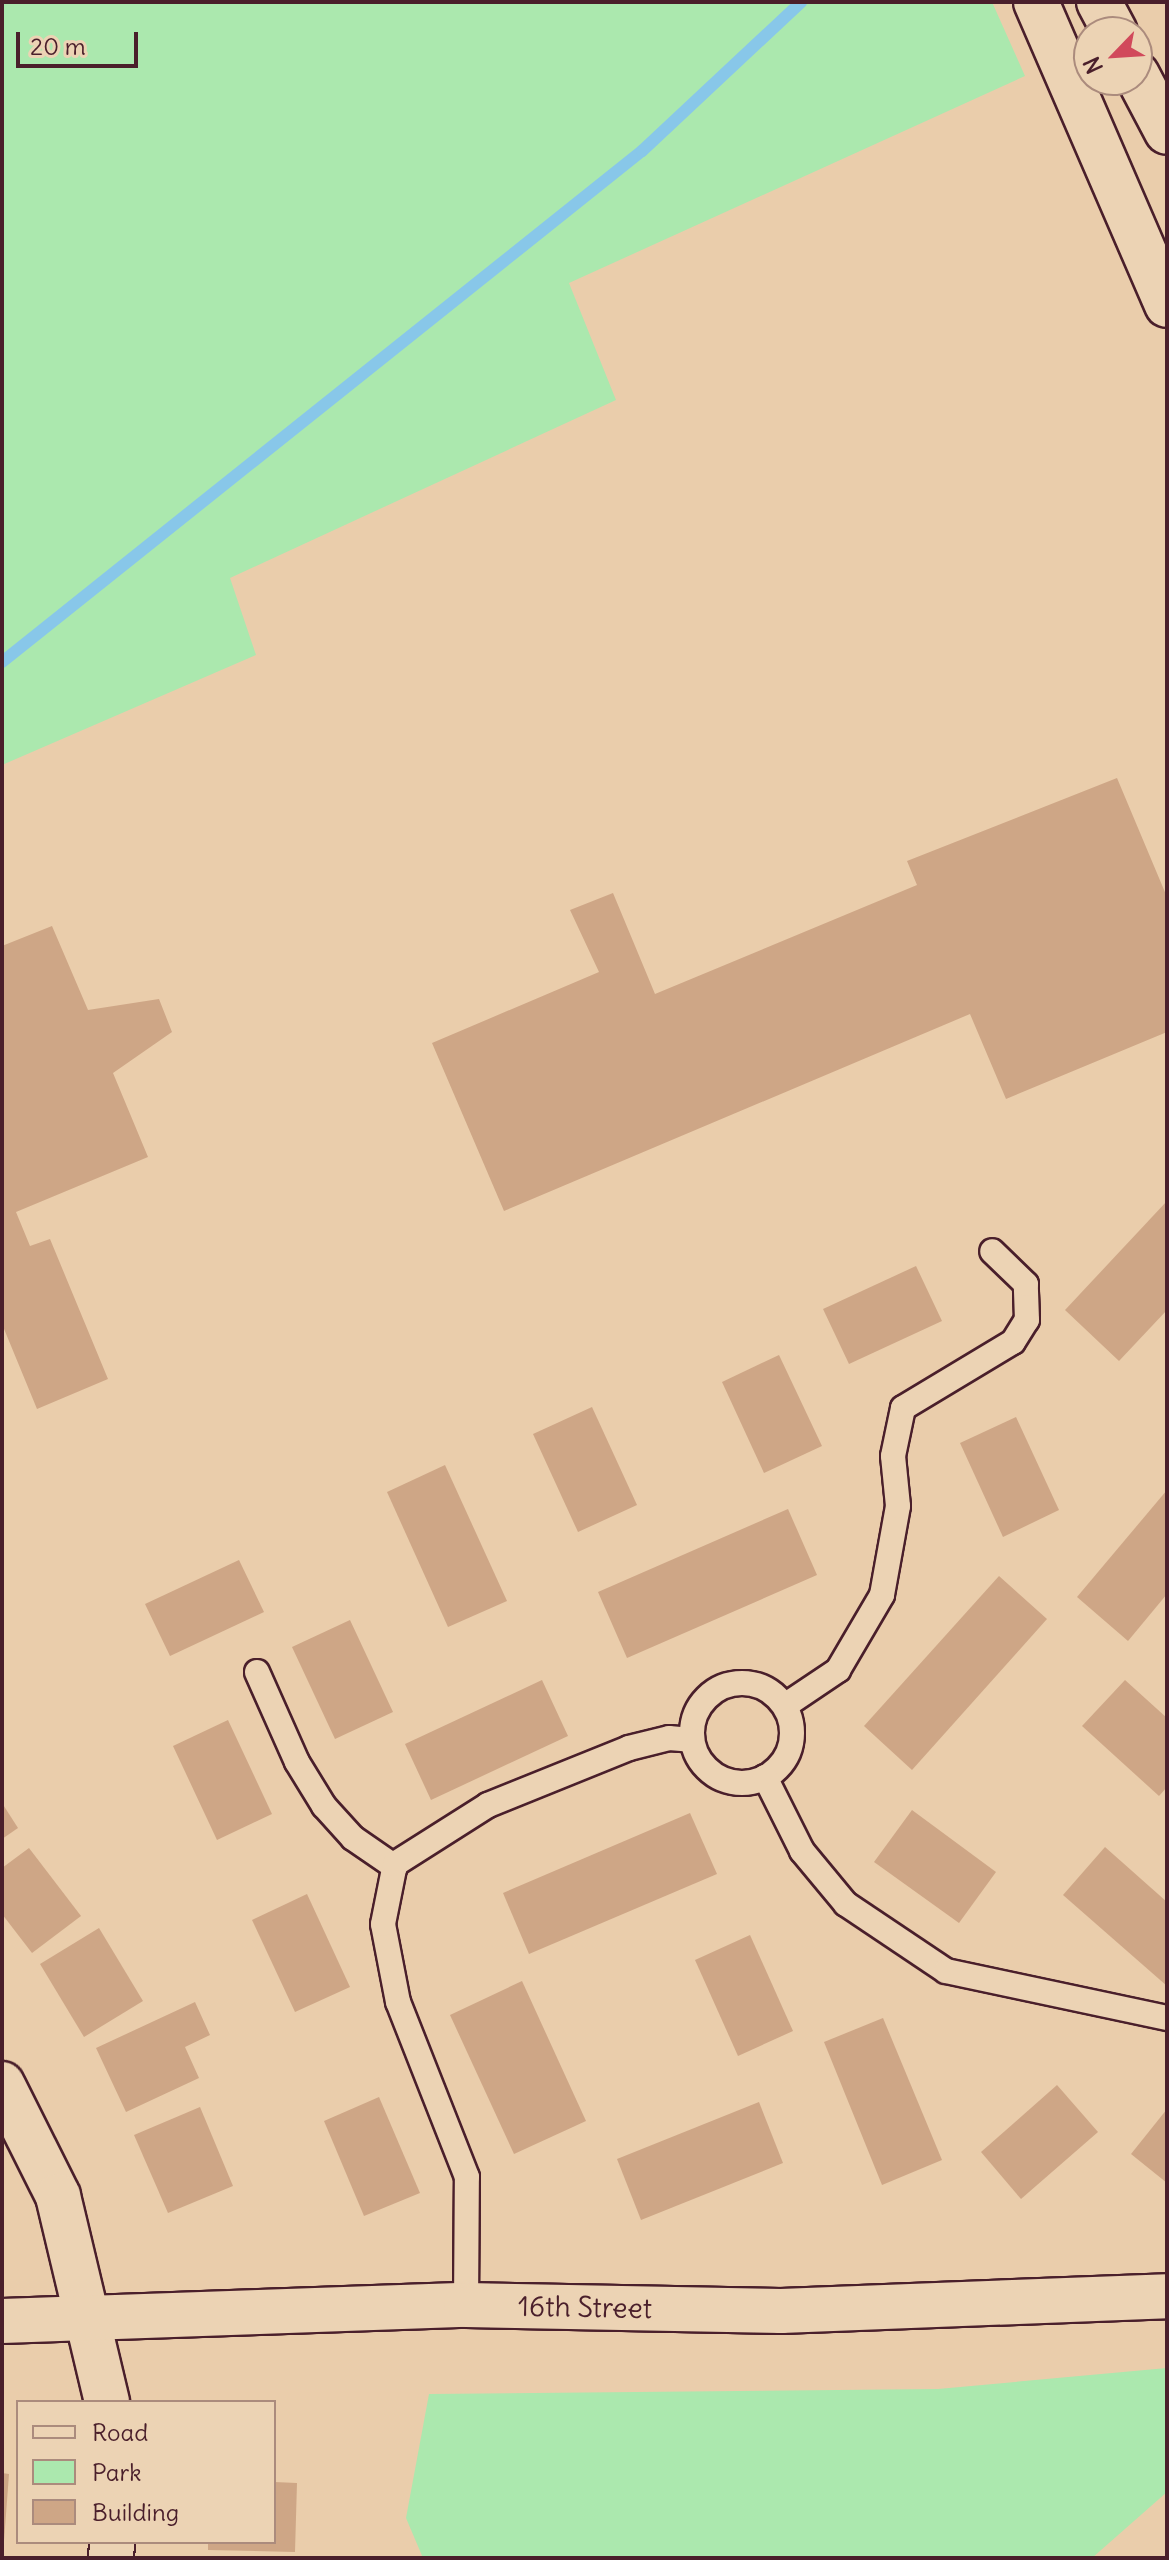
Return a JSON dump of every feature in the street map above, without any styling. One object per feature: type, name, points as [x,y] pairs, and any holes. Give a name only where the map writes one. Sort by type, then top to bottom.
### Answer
[{"type":"street","points":[[1036,2],[1167,305]]},
{"type":"street","points":[[1148,96],[1167,132]]},
{"type":"street","points":[[2,2084],[58,2196],[106,2400]]},
{"type":"street","name":"16th Street","points":[[2,2321],[466,2305],[781,2311],[1167,2296]]},
{"type":"lane","points":[[786,1705],[838,1670],[882,1595],[898,1506],[893,1456],[903,1408],[1013,1342],[1027,1320],[1026,1284],[992,1251]]},
{"type":"lane","points":[[257,1672],[297,1762],[324,1806],[353,1838],[395,1867]]},
{"type":"lane","points":[[749,1683],[773,1692],[786,1705],[792,1744],[782,1763],[765,1777],[744,1783],[722,1780],[704,1767],[691,1740],[695,1715],[724,1687],[749,1683]]},
{"type":"lane","points":[[466,2305],[467,2177],[398,2002],[383,1924],[395,1867],[488,1805],[629,1748],[669,1738],[691,1740]]},
{"type":"lane","points":[[765,1777],[802,1851],[846,1904],[946,1971],[1167,2018]]},
{"type":"green space","points":[[2,2],[992,2],[1025,76],[569,283],[616,400],[230,578],[256,655],[2,765]]},
{"type":"green space","points":[[1167,2368],[1167,2492],[1092,2558],[423,2558],[406,2518],[429,2394],[938,2389]]},
{"type":"building","points":[[1117,778],[1167,897],[1167,1032],[1006,1099],[970,1014],[504,1211],[432,1043],[599,972],[570,910],[613,893],[655,994],[917,885],[907,861]]},
{"type":"building","points":[[52,926],[88,1010],[159,999],[172,1032],[113,1073],[148,1157],[16,1212],[30,1246],[50,1239],[108,1379],[37,1409],[2,1324],[2,946]]},
{"type":"building","points":[[1167,1201],[1167,1310],[1119,1361],[1065,1310]]},
{"type":"building","points":[[916,1266],[942,1321],[849,1364],[823,1309]]},
{"type":"building","points":[[779,1355],[822,1446],[764,1473],[722,1382]]},
{"type":"building","points":[[592,1407],[637,1505],[578,1532],[533,1434]]},
{"type":"building","points":[[1016,1417],[1059,1510],[1003,1537],[960,1443]]},
{"type":"building","points":[[445,1465],[507,1601],[448,1627],[387,1492]]},
{"type":"building","points":[[1167,1490],[1167,1594],[1128,1641],[1077,1597]]},
{"type":"building","points":[[788,1509],[817,1575],[627,1658],[598,1592]]},
{"type":"building","points":[[239,1560],[264,1612],[170,1656],[145,1604]]},
{"type":"building","points":[[999,1576],[1047,1619],[912,1770],[864,1726]]},
{"type":"building","points":[[350,1620],[393,1712],[335,1739],[292,1647]]},
{"type":"building","points":[[542,1680],[568,1736],[431,1800],[405,1744]]},
{"type":"building","points":[[1125,1680],[1167,1718],[1167,1787],[1159,1796],[1082,1726]]},
{"type":"building","points":[[228,1720],[272,1814],[217,1840],[173,1746]]},
{"type":"building","points":[[2,1803],[18,1828],[2,1839]]},
{"type":"building","points":[[912,1810],[996,1872],[959,1923],[874,1862]]},
{"type":"building","points":[[690,1813],[717,1874],[529,1954],[503,1893]]},
{"type":"building","points":[[1105,1847],[1167,1902],[1167,1986],[1063,1895]]},
{"type":"building","points":[[29,1848],[81,1916],[32,1953],[2,1914],[2,1868]]},
{"type":"building","points":[[307,1894],[350,1987],[295,2012],[252,1920]]},
{"type":"building","points":[[99,1928],[143,2001],[84,2037],[40,1964]]},
{"type":"building","points":[[750,1935],[793,2031],[738,2056],[695,1960]]},
{"type":"building","points":[[522,1981],[586,2121],[514,2154],[450,2015]]},
{"type":"building","points":[[195,2002],[210,2035],[185,2047],[199,2078],[126,2112],[96,2048]]},
{"type":"building","points":[[883,2018],[942,2160],[882,2185],[824,2042]]},
{"type":"building","points":[[1057,2085],[1098,2132],[1021,2199],[981,2152]]},
{"type":"building","points":[[379,2097],[420,2193],[364,2216],[324,2121]]},
{"type":"building","points":[[759,2102],[783,2163],[641,2220],[617,2159]]},
{"type":"building","points":[[200,2107],[233,2186],[168,2213],[134,2135]]},
{"type":"building","points":[[1167,2109],[1167,2183],[1131,2154]]},
{"type":"building","points":[[2,2473],[9,2474],[4,2541],[2,2541]]},
{"type":"building","points":[[276,2482],[297,2483],[295,2552],[208,2550],[208,2544],[276,2544]]},
{"type":"waterway","points":[[2,662],[642,151],[801,2]]}]
